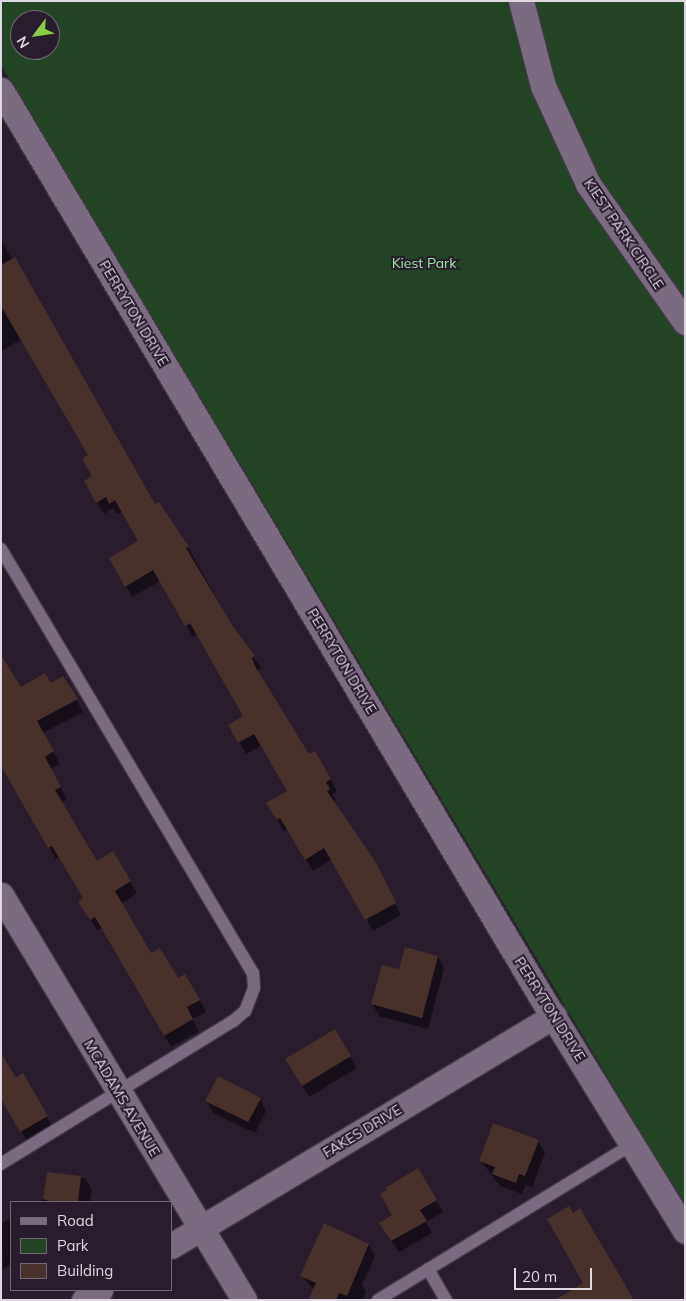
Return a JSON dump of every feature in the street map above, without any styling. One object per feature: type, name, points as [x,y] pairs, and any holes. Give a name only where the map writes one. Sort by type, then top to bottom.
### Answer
[{"type":"street","name":"KIEST PARK CIRCLE","points":[[521,1],[543,86],[588,184],[685,322]]},
{"type":"street","name":"PERRYTON DRIVE","points":[[1,90],[554,1016],[685,1231]]},
{"type":"street","name":"MCADAMS AVENUE","points":[[1,895],[244,1300]]},
{"type":"street","name":"FAKES DRIVE","points":[[172,1245],[554,1016]]},
{"type":"street","points":[[84,1300],[98,1291]]},
{"type":"lane","points":[[1,549],[253,973],[254,988],[245,1011],[119,1092],[1,1164]]},
{"type":"lane","points":[[378,1300],[633,1144]]},
{"type":"lane","points":[[428,1269],[446,1300]]},
{"type":"green space","name":"Kiest Park","points":[[1,1],[685,1],[685,1206],[1,65]]},
{"type":"building","points":[[15,257],[155,504],[159,502],[189,547],[186,548],[232,625],[255,656],[252,658],[255,666],[309,754],[315,751],[331,779],[326,782],[330,789],[327,791],[375,861],[396,903],[365,920],[324,848],[305,860],[280,818],[277,820],[266,803],[287,791],[254,734],[238,743],[228,725],[243,716],[190,623],[185,626],[153,570],[125,587],[109,558],[138,541],[115,500],[109,504],[106,497],[96,503],[84,481],[92,476],[82,459],[88,455],[1,306],[1,265]]},
{"type":"building","points":[[1,655],[21,687],[45,673],[51,683],[63,676],[78,699],[37,721],[54,751],[45,757],[61,787],[55,790],[97,861],[113,851],[131,881],[115,891],[151,953],[160,948],[178,978],[185,974],[200,1000],[187,1007],[193,1019],[164,1036],[95,917],[90,920],[78,902],[83,898],[52,846],[48,848],[1,766]]},
{"type":"building","points":[[405,947],[438,956],[422,1018],[371,1004],[382,965],[399,969]]},
{"type":"building","points":[[335,1029],[351,1056],[302,1086],[285,1059]]},
{"type":"building","points":[[1,1053],[16,1078],[23,1073],[48,1116],[20,1132],[1,1099]]},
{"type":"building","points":[[218,1076],[261,1098],[248,1122],[205,1101]]},
{"type":"building","points":[[493,1123],[539,1140],[525,1176],[519,1174],[516,1183],[492,1174],[495,1167],[479,1161]]},
{"type":"building","points":[[418,1168],[437,1200],[420,1210],[427,1221],[391,1241],[379,1223],[392,1215],[380,1194],[387,1190],[385,1188]]},
{"type":"building","points":[[47,1172],[81,1176],[78,1201],[50,1201],[43,1199]]},
{"type":"building","points":[[569,1206],[573,1213],[580,1208],[634,1300],[555,1300],[583,1283],[547,1219]]},
{"type":"building","points":[[324,1223],[369,1244],[347,1296],[339,1293],[336,1300],[308,1300],[316,1283],[300,1276]]}]
